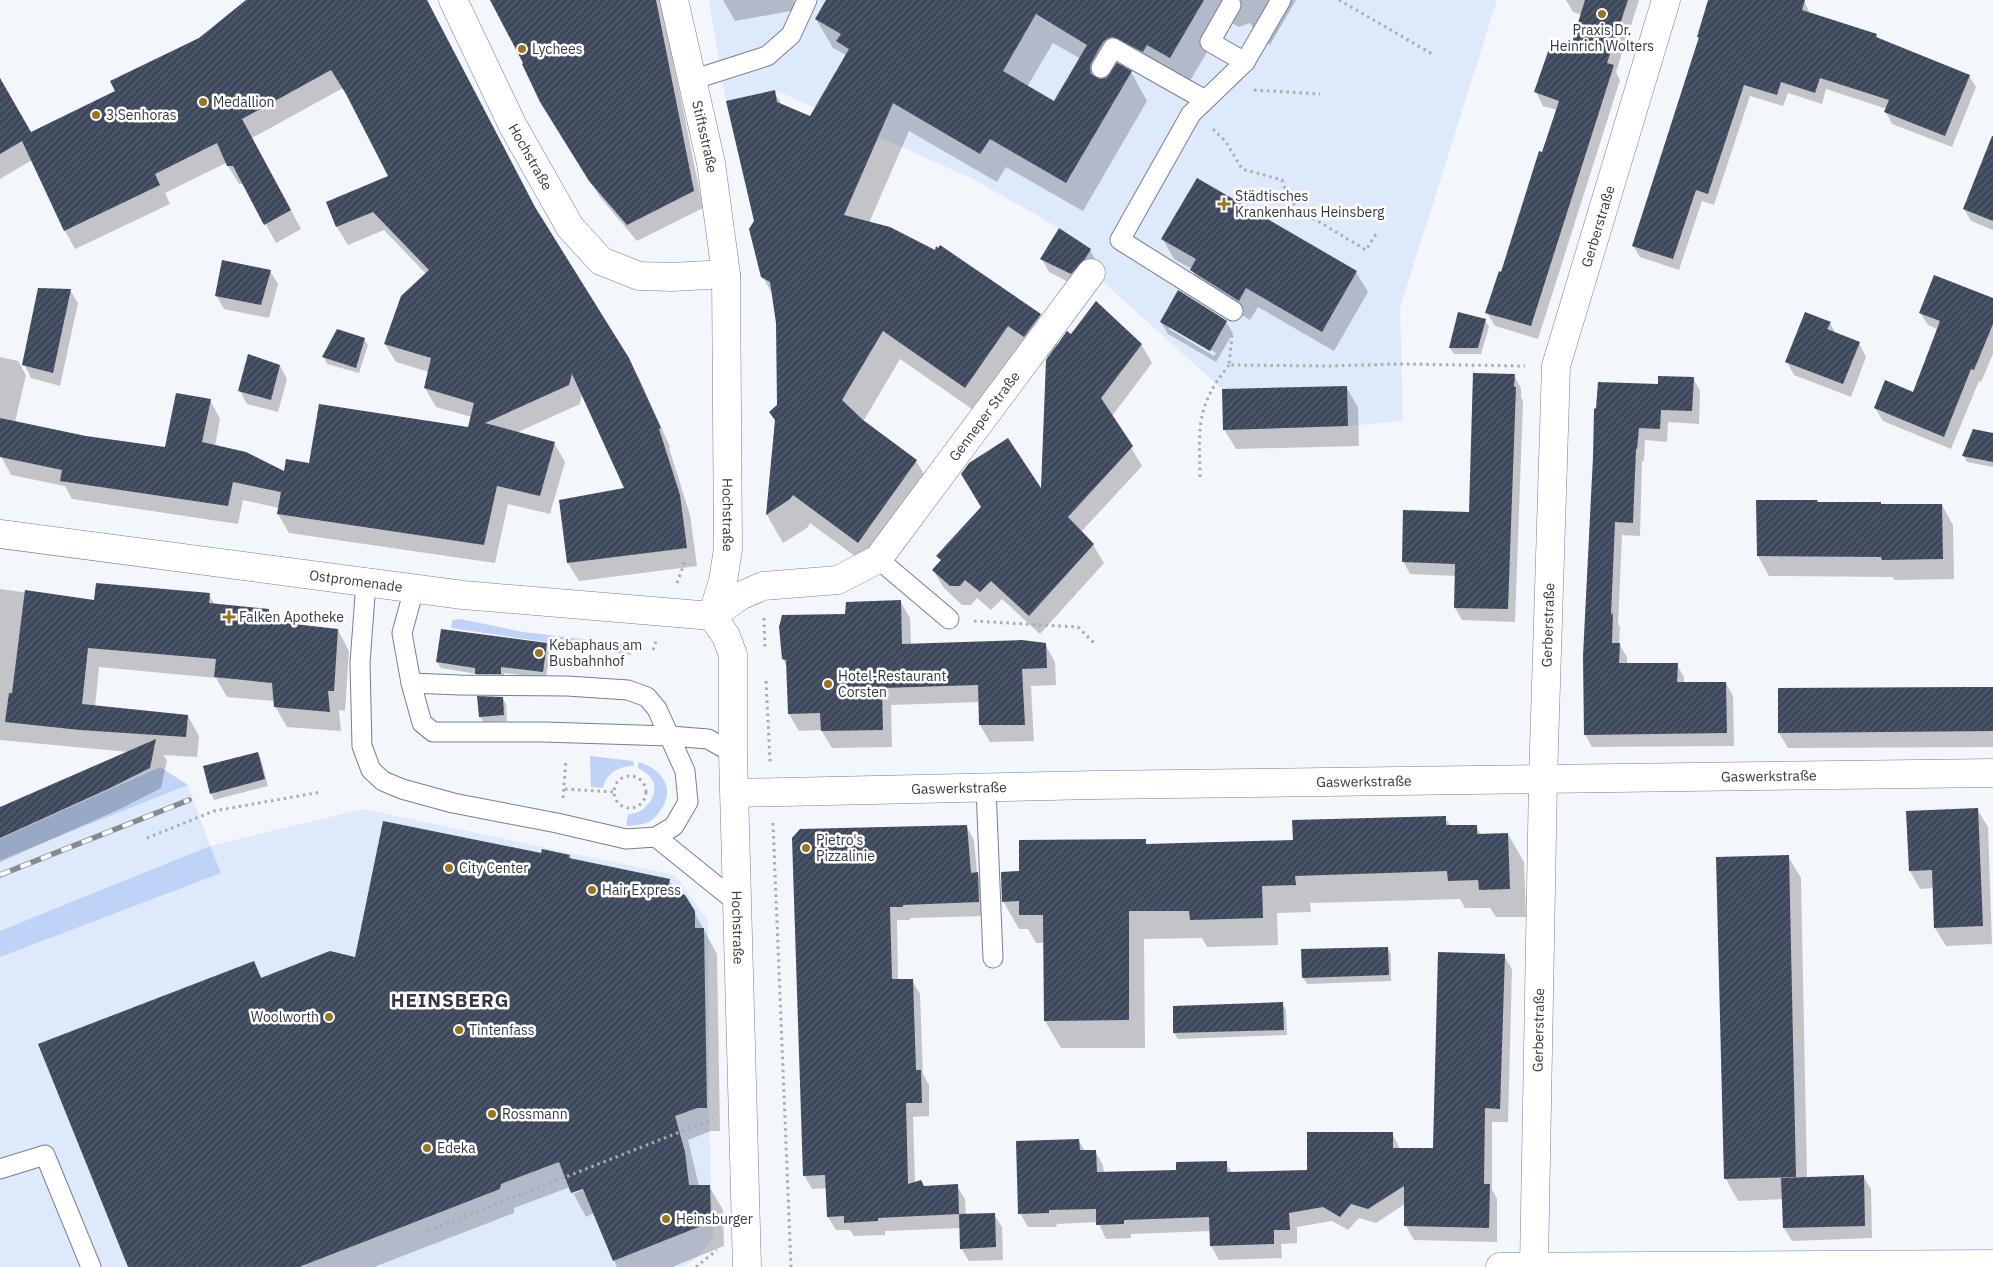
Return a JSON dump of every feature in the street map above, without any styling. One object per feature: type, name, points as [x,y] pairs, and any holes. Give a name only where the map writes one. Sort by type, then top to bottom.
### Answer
[{"type":"street","name":"Hochstraße","points":[[453,0],[517,135],[570,228],[601,261],[639,276],[672,277],[726,274],[728,549],[722,581],[712,616],[726,636],[733,655],[747,1267]]},
{"type":"street","name":"Stiftsstraße","points":[[674,0],[711,164],[726,274]]},
{"type":"street","name":"Gerberstraße","points":[[1534,1266],[1543,780],[1556,366],[1666,0]]},
{"type":"street","name":"Genneper Straße","points":[[712,616],[740,596],[764,586],[838,580],[878,560],[1090,273]]},
{"type":"street","name":"Ostpromenade","points":[[0,534],[414,589],[550,603],[712,616]]},
{"type":"street","name":"Gaswerkstraße","points":[[735,793],[1993,773]]},
{"type":"street","points":[[726,1267],[746,1234]]},
{"type":"street","points":[[1500,1267],[1993,1264]]},
{"type":"lane","points":[[692,80],[767,56],[792,35],[807,0]]},
{"type":"lane","points":[[1233,311],[1120,240],[1191,114],[1245,62],[1280,0]]},
{"type":"lane","points":[[1231,5],[1210,42],[1245,62]]},
{"type":"lane","points":[[1101,68],[1113,48],[1205,100]]},
{"type":"lane","points":[[878,560],[949,619]]},
{"type":"lane","points":[[366,582],[360,663],[362,746],[371,770],[383,781],[402,789],[453,803],[557,823],[626,839],[656,838],[674,826],[688,802],[685,771],[658,709],[647,697],[628,690],[553,686],[411,683]]},
{"type":"lane","points":[[414,589],[402,633],[411,683],[422,723],[433,732],[670,736],[708,739],[734,753]]},
{"type":"lane","points":[[986,788],[993,958]]},
{"type":"lane","points":[[656,838],[739,904]]},
{"type":"lane","points":[[0,1169],[45,1155],[91,1267]]},
{"type":"path","points":[[1339,0],[1434,55]]},
{"type":"path","points":[[1253,90],[1320,94]]},
{"type":"path","points":[[1209,124],[1226,142],[1242,170],[1282,180],[1287,194],[1301,214],[1316,220],[1366,250],[1376,234]]},
{"type":"path","points":[[1200,477],[1199,438],[1202,409],[1215,383],[1229,365],[1233,311]]},
{"type":"path","points":[[1229,365],[1327,366],[1401,364],[1556,366]]},
{"type":"path","points":[[764,586],[765,653]]},
{"type":"path","points":[[949,619],[1078,627],[1094,643]]},
{"type":"path","points":[[766,672],[791,1267]]},
{"type":"path","points":[[557,823],[564,789],[568,733]]},
{"type":"path","points":[[628,776],[636,776],[646,788],[646,795],[642,802],[636,806],[628,807],[621,805],[616,799],[614,792],[616,784],[628,776]]},
{"type":"path","points":[[564,789],[614,792]]},
{"type":"path","points":[[147,838],[214,811],[321,792]]},
{"type":"path","points":[[428,1231],[744,1106]]},
{"type":"shaded area","name":"Städtisches Krankenhaus Heinsberg","points":[[709,0],[1497,0],[1400,308],[1403,421],[1348,426],[1223,430],[1222,389],[1082,263],[1090,249],[1059,228],[973,179],[775,90],[726,101]]},
{"type":"shaded area","points":[[460,619],[523,632],[633,645],[631,655],[451,628],[452,620]]},
{"type":"shaded area","points":[[590,756],[633,761],[634,766],[623,767],[614,771],[607,778],[603,788],[591,787]]},
{"type":"shaded area","points":[[638,762],[654,769],[660,774],[667,787],[667,795],[665,803],[651,821],[644,824],[626,826],[628,814],[633,814],[643,809],[653,796],[654,785],[652,779],[638,768]]},
{"type":"shaded area","points":[[160,767],[188,785],[0,860],[0,839]]},
{"type":"shaded area","points":[[188,785],[210,846],[363,809],[675,875],[708,921],[709,1109],[713,1238],[699,1255],[683,1267],[0,1267],[0,860]]},
{"type":"shaded area","points":[[210,846],[221,873],[0,957],[0,931]]},
{"type":"building","points":[[246,0],[427,0],[535,207],[629,358],[661,428],[659,429],[680,495],[687,548],[567,563],[559,500],[624,488],[572,374],[569,385],[485,423],[555,442],[540,496],[497,486],[484,545],[277,514],[281,492],[233,482],[228,506],[60,481],[62,470],[0,457],[0,418],[86,436],[165,447],[176,393],[211,399],[202,442],[246,452],[284,471],[286,459],[309,463],[319,404],[468,427],[474,403],[424,388],[431,358],[384,344],[401,296],[429,270],[373,212],[336,227],[326,202],[388,176],[346,94],[331,70],[242,119],[291,210],[264,225],[233,166],[227,166],[217,143],[155,174],[160,185],[64,231],[22,141],[0,154],[0,78],[31,132],[115,91],[110,81],[199,38]]},
{"type":"building","points":[[490,0],[656,0],[694,191],[627,225],[589,181],[540,102],[523,63]]},
{"type":"building","points":[[826,0],[1204,0],[1170,58],[1147,45],[1143,52],[1113,37],[1103,42],[1091,63],[1091,74],[1100,79],[1106,78],[1117,63],[1132,71],[1066,183],[990,139],[980,154],[893,103],[844,215],[890,227],[935,250],[936,246],[938,248],[940,245],[1041,314],[1024,337],[1008,326],[965,388],[883,331],[842,400],[863,420],[917,460],[858,543],[793,495],[766,515],[775,420],[769,412],[777,405],[776,323],[770,282],[761,277],[749,229],[754,221],[726,101],[775,90],[777,102],[810,116],[849,49],[836,41],[841,34],[815,19]],"holes":[[[1036,14],[1087,45],[1054,101],[1003,71]]]},
{"type":"building","points":[[1585,0],[1628,0],[1607,63],[1614,65],[1531,326],[1485,313],[1499,271],[1501,272],[1539,151],[1542,152],[1559,101],[1534,92],[1550,46],[1569,52]]},
{"type":"building","points":[[1708,0],[1805,0],[1802,10],[1877,34],[1876,37],[1970,75],[1945,136],[1884,112],[1889,100],[1820,78],[1815,93],[1781,82],[1777,95],[1744,85],[1708,194],[1696,190],[1673,259],[1632,246],[1699,37],[1697,37]]},
{"type":"building","points":[[1993,136],[1993,221],[1963,209]]},
{"type":"building","points":[[1197,178],[1357,271],[1322,332],[1246,288],[1239,301],[1190,270],[1196,259],[1161,239]]},
{"type":"building","points":[[1059,228],[1091,249],[1085,259],[1071,274],[1040,259]]},
{"type":"building","points":[[222,260],[271,270],[261,305],[215,296]]},
{"type":"building","points":[[1934,275],[1993,298],[1993,324],[1974,370],[1971,369],[1944,437],[1874,408],[1885,380],[1913,392],[1940,321],[1919,313]]},
{"type":"building","points":[[38,288],[71,289],[53,373],[22,365]]},
{"type":"building","points":[[1178,290],[1227,321],[1210,351],[1160,322]]},
{"type":"building","points":[[1096,301],[1142,344],[1101,398],[1133,446],[1068,517],[1094,544],[1029,616],[991,581],[980,592],[965,580],[960,586],[950,586],[932,570],[941,560],[936,556],[981,507],[961,474],[969,463],[1008,438],[1041,488],[1046,360],[1067,331],[1071,334]]},
{"type":"building","points":[[1458,312],[1486,319],[1478,348],[1449,348]]},
{"type":"building","points":[[1805,312],[1831,322],[1827,329],[1860,342],[1843,384],[1785,362]]},
{"type":"building","points":[[337,329],[365,338],[356,368],[322,357]]},
{"type":"building","points":[[248,354],[280,365],[271,400],[238,391]]},
{"type":"building","points":[[1473,373],[1515,374],[1508,609],[1454,608],[1455,564],[1402,562],[1403,510],[1469,512]]},
{"type":"building","points":[[1658,376],[1694,377],[1692,411],[1661,410],[1660,429],[1639,428],[1636,449],[1633,523],[1615,522],[1611,615],[1613,613],[1612,643],[1620,643],[1619,663],[1678,663],[1677,682],[1726,682],[1727,733],[1584,735],[1583,656],[1594,409],[1596,408],[1598,382],[1658,384]]},
{"type":"building","points":[[1347,386],[1348,426],[1223,430],[1222,389]]},
{"type":"building","points":[[1973,429],[1993,433],[1993,462],[1962,456]]},
{"type":"building","points":[[1756,500],[1942,504],[1943,559],[1882,560],[1881,557],[1757,556]]},
{"type":"building","points":[[96,583],[210,593],[209,603],[269,609],[268,621],[338,629],[334,691],[328,691],[330,712],[274,707],[272,683],[214,677],[216,659],[88,648],[82,704],[188,715],[186,737],[80,730],[5,722],[9,693],[12,693],[25,590],[94,600]]},
{"type":"building","points":[[901,600],[902,644],[1022,640],[1046,643],[1047,668],[1022,669],[1025,725],[979,725],[978,685],[882,688],[883,730],[821,731],[820,713],[788,714],[786,660],[782,659],[779,627],[782,615],[845,614],[846,602]]},
{"type":"building","points":[[441,629],[547,643],[543,672],[501,667],[501,674],[475,674],[475,668],[436,662]]},
{"type":"building","points":[[1993,687],[1993,731],[1778,733],[1778,688]]},
{"type":"building","points":[[477,696],[503,697],[504,715],[479,717]]},
{"type":"building","points":[[156,739],[150,768],[0,838],[0,807]]},
{"type":"building","points":[[258,752],[265,779],[210,794],[203,766]]},
{"type":"building","points":[[1978,808],[1983,926],[1934,928],[1932,870],[1909,871],[1906,811]]},
{"type":"building","points":[[1446,816],[1446,825],[1477,825],[1477,834],[1508,833],[1510,889],[1479,890],[1478,880],[1448,881],[1447,871],[1295,876],[1296,885],[1262,886],[1263,918],[1190,920],[1189,911],[1129,911],[1129,1020],[1044,1021],[1043,915],[1019,915],[1019,901],[1002,902],[1001,872],[1019,871],[1019,840],[1146,839],[1146,844],[1293,840],[1292,820]]},
{"type":"building","points":[[383,821],[541,853],[542,849],[570,855],[569,858],[670,879],[668,888],[685,895],[695,911],[695,928],[704,928],[707,1108],[697,1108],[675,1116],[685,1152],[689,1185],[710,1185],[711,1222],[613,1261],[583,1189],[571,1193],[559,1162],[501,1184],[500,1189],[299,1267],[128,1267],[38,1044],[254,961],[261,978],[330,951],[355,957]]},
{"type":"building","points":[[967,825],[971,873],[978,872],[979,902],[890,907],[892,979],[913,979],[916,1070],[921,1070],[922,1103],[906,1103],[908,1184],[921,1180],[924,1186],[958,1184],[959,1214],[878,1218],[878,1221],[844,1223],[844,1216],[827,1217],[825,1175],[803,1176],[792,838],[800,829]]},
{"type":"building","points":[[1789,855],[1796,1177],[1724,1179],[1716,857]]},
{"type":"building","points":[[1388,947],[1389,975],[1302,978],[1301,949]]},
{"type":"building","points":[[1438,952],[1505,954],[1500,1109],[1485,1108],[1484,1184],[1490,1184],[1489,1228],[1404,1226],[1404,1186],[1368,1209],[1351,1204],[1340,1217],[1323,1207],[1289,1213],[1290,1230],[1274,1230],[1274,1244],[1210,1246],[1209,1217],[1124,1220],[1124,1224],[1096,1225],[1096,1209],[1049,1210],[1049,1213],[1018,1214],[1016,1141],[1079,1139],[1080,1150],[1096,1150],[1097,1172],[1176,1170],[1176,1162],[1227,1161],[1227,1172],[1307,1170],[1307,1132],[1393,1132],[1393,1148],[1433,1148]]},
{"type":"building","points":[[1283,1002],[1284,1030],[1173,1033],[1173,1006]]},
{"type":"building","points":[[1864,1175],[1865,1226],[1783,1228],[1781,1178]]},
{"type":"building","points":[[995,1213],[996,1247],[960,1249],[959,1214]]},
{"type":"railway","points":[[0,875],[189,800]]},
{"type":"place","name":"Praxis Dr. Heinrich Wolters","points":[[1602,14]]},
{"type":"place","name":"Lychees","points":[[522,49]]},
{"type":"place","name":"Medallion","points":[[203,102]]},
{"type":"place","name":"3 Senhoras","points":[[96,115]]},
{"type":"place","name":"Städtisches Krankenhaus Heinsberg","points":[[1224,204]]},
{"type":"place","name":"Falken Apotheke","points":[[229,617]]},
{"type":"place","name":"Kebaphaus am Busbahnhof","points":[[539,653]]},
{"type":"place","name":"Hotel-Restaurant Corsten","points":[[828,684]]},
{"type":"place","name":"Pietro's Pizzalinie","points":[[806,848]]},
{"type":"place","name":"City Center","points":[[449,868]]},
{"type":"place","name":"Hair Express","points":[[592,890]]},
{"type":"place","name":"Woolworth","points":[[329,1017]]},
{"type":"place","name":"Tintenfass","points":[[459,1030]]},
{"type":"place","name":"Rossmann","points":[[492,1114]]},
{"type":"place","name":"Edeka","points":[[427,1148]]},
{"type":"place","name":"Heinsburger","points":[[666,1219]]},
{"type":"district","name":"HEINSBERG","points":[[450,1000]]}]
